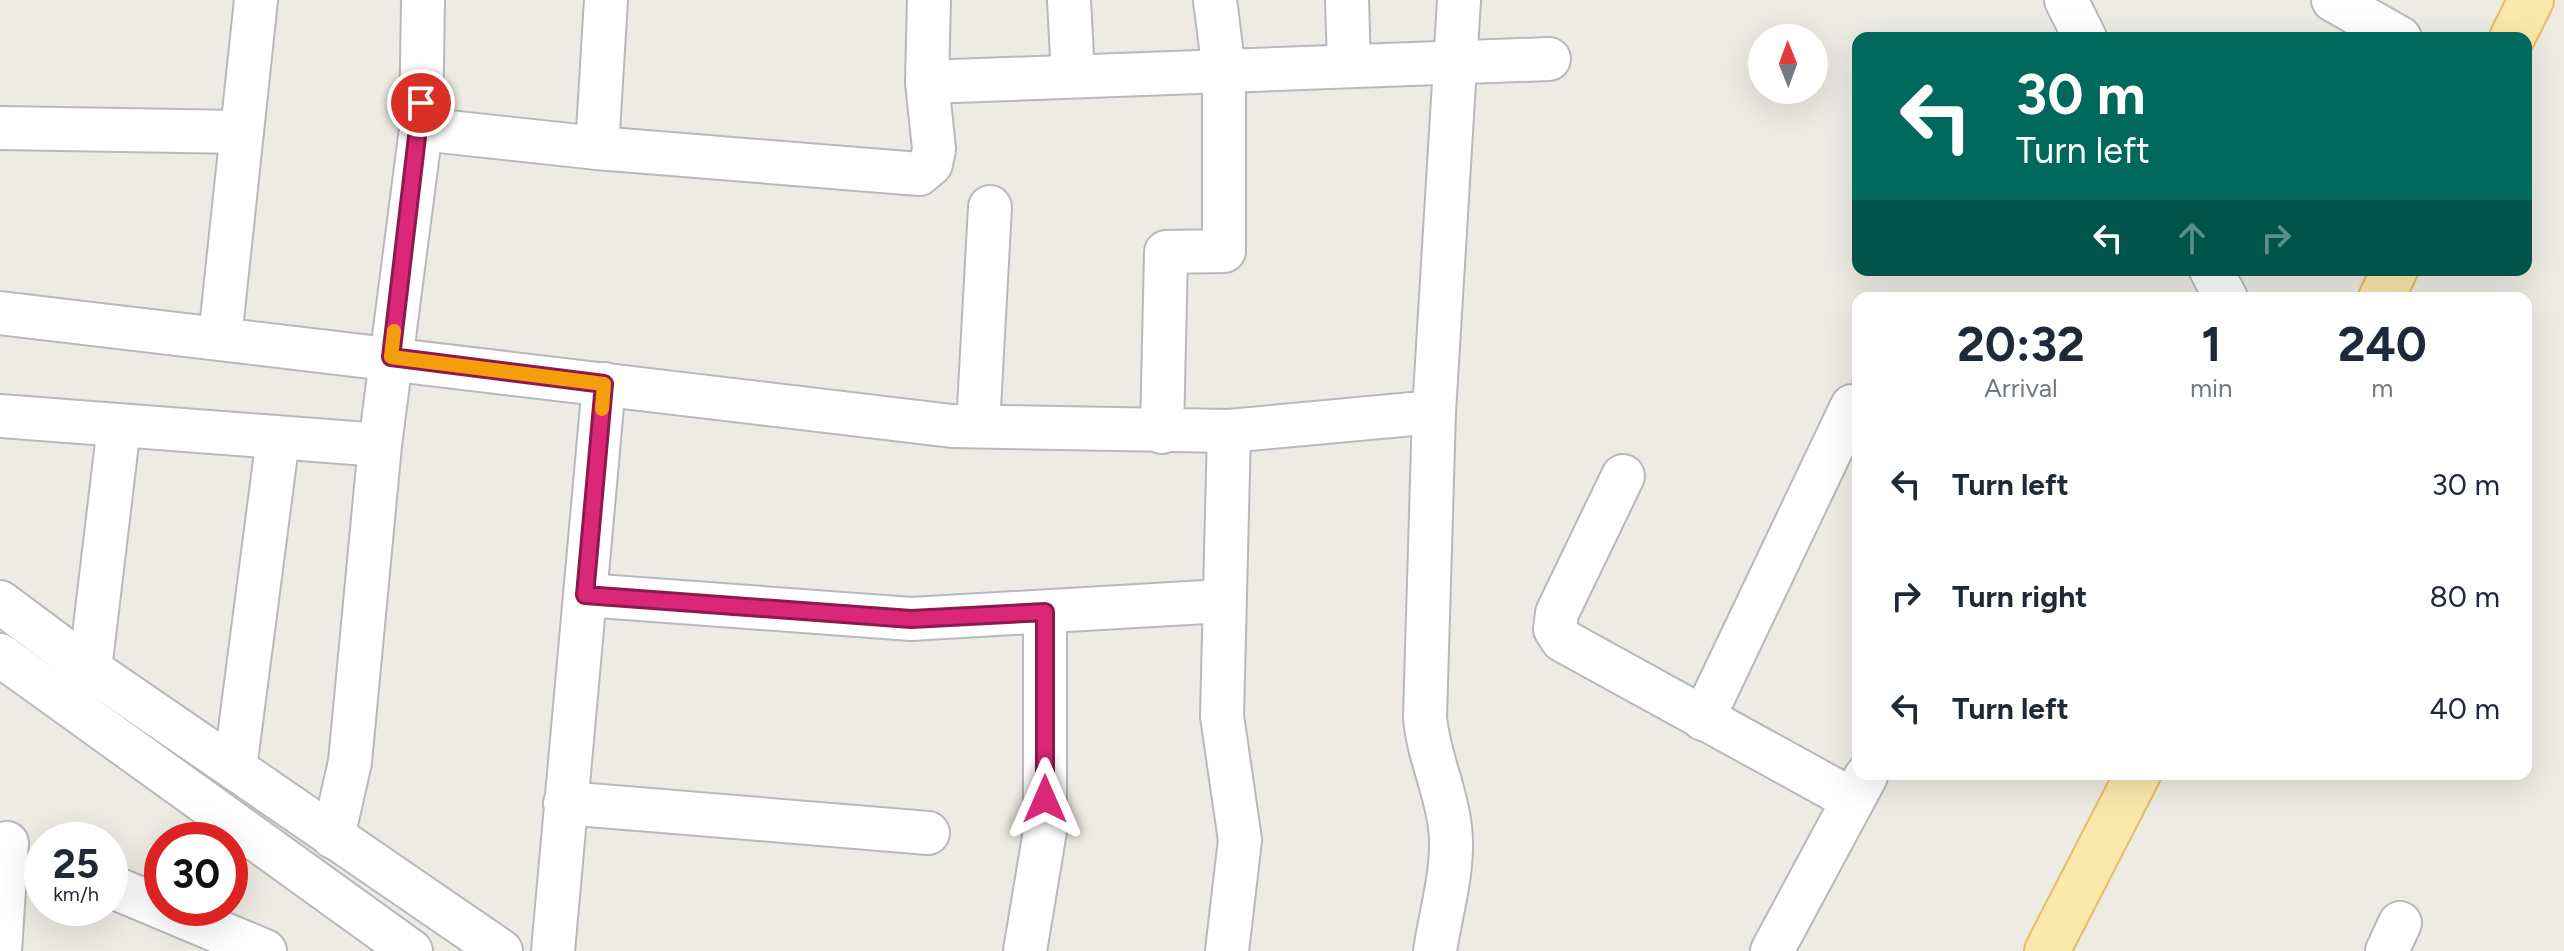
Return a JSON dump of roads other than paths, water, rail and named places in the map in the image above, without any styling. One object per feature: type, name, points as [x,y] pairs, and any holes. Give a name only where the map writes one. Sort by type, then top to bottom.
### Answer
[{"type":"main road","points":[[2515,32],[2531,0]]},
{"type":"main road","points":[[2047,951],[2135,780]]},
{"type":"street","points":[[220,338],[256,0]]},
{"type":"street","points":[[333,837],[350,762],[380,445],[421,129],[423,0]]},
{"type":"street","points":[[597,148],[606,0]]},
{"type":"street","points":[[421,129],[597,148],[919,174],[931,164],[934,149],[927,82],[929,0]]},
{"type":"street","points":[[1069,0],[1073,76]]},
{"type":"street","points":[[1162,432],[1166,252],[1224,251],[1224,71],[1215,0]]},
{"type":"street","points":[[1347,0],[1349,66]]},
{"type":"street","points":[[1435,951],[1452,846],[1450,823],[1427,742],[1425,717],[1434,412],[1458,62],[1459,0]]},
{"type":"street","points":[[2066,0],[2082,32]]},
{"type":"street","points":[[2333,0],[2389,32]]},
{"type":"street","points":[[927,82],[1549,59]]},
{"type":"street","points":[[0,128],[242,132]]},
{"type":"street","points":[[978,426],[990,207]]},
{"type":"street","points":[[0,313],[978,426],[1229,431],[1434,412]]},
{"type":"street","points":[[553,951],[604,384]]},
{"type":"street","points":[[1703,719],[1852,406]]},
{"type":"street","points":[[0,416],[380,445]]},
{"type":"street","points":[[90,669],[119,426]]},
{"type":"street","points":[[1227,951],[1240,840],[1222,716],[1229,431]]},
{"type":"street","points":[[235,768],[278,438]]},
{"type":"street","points":[[1623,476],[1557,613],[1555,629],[1562,640],[1703,719],[1860,787],[1772,951]]},
{"type":"street","points":[[585,595],[911,619],[1223,601]]},
{"type":"street","points":[[0,602],[90,669],[483,945]]},
{"type":"street","points":[[1025,951],[1045,831],[1045,612]]},
{"type":"street","points":[[0,655],[411,951]]},
{"type":"street","points":[[565,803],[928,833]]},
{"type":"street","points":[[0,951],[16,847]]},
{"type":"street","points":[[128,894],[265,951]]}]
